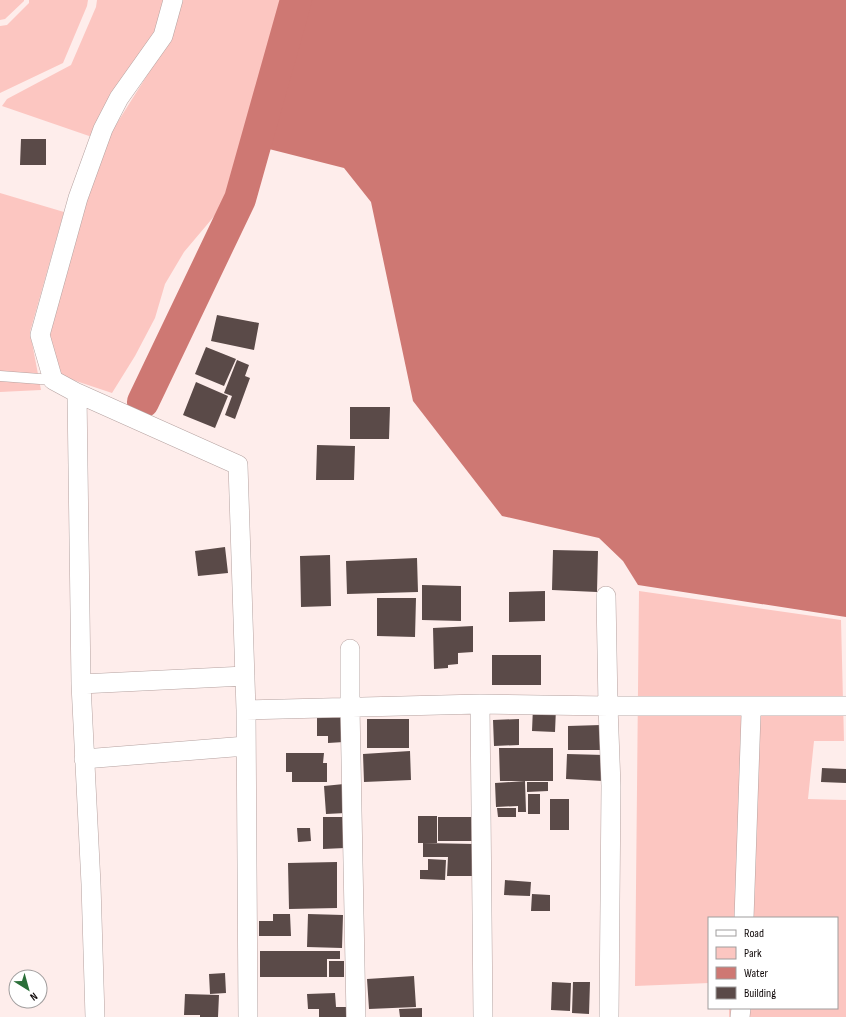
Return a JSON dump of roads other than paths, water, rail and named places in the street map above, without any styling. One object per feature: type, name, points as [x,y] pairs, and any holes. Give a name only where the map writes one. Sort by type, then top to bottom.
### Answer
[{"type":"street","points":[[173,0],[163,36],[119,98],[103,129],[78,198],[40,335],[53,380],[77,393],[238,465],[246,710],[248,1017]]},
{"type":"street","points":[[77,393],[81,684],[91,884],[95,1017]]},
{"type":"street","points":[[606,596],[611,786],[609,1017]]},
{"type":"street","points":[[350,649],[356,1017]]},
{"type":"street","points":[[81,684],[245,676]]},
{"type":"street","points":[[246,710],[480,704],[608,706],[846,706]]},
{"type":"street","points":[[480,704],[484,1017]]},
{"type":"street","points":[[744,917],[751,715]]},
{"type":"street","points":[[84,759],[246,746]]},
{"type":"lane","points":[[0,376],[53,380]]},
{"type":"water","points":[[311,0],[846,0],[846,617],[638,585],[623,561],[599,538],[502,516],[413,401],[371,202],[344,168],[269,149]]},
{"type":"waterway","points":[[143,402],[240,199],[296,0]]}]
